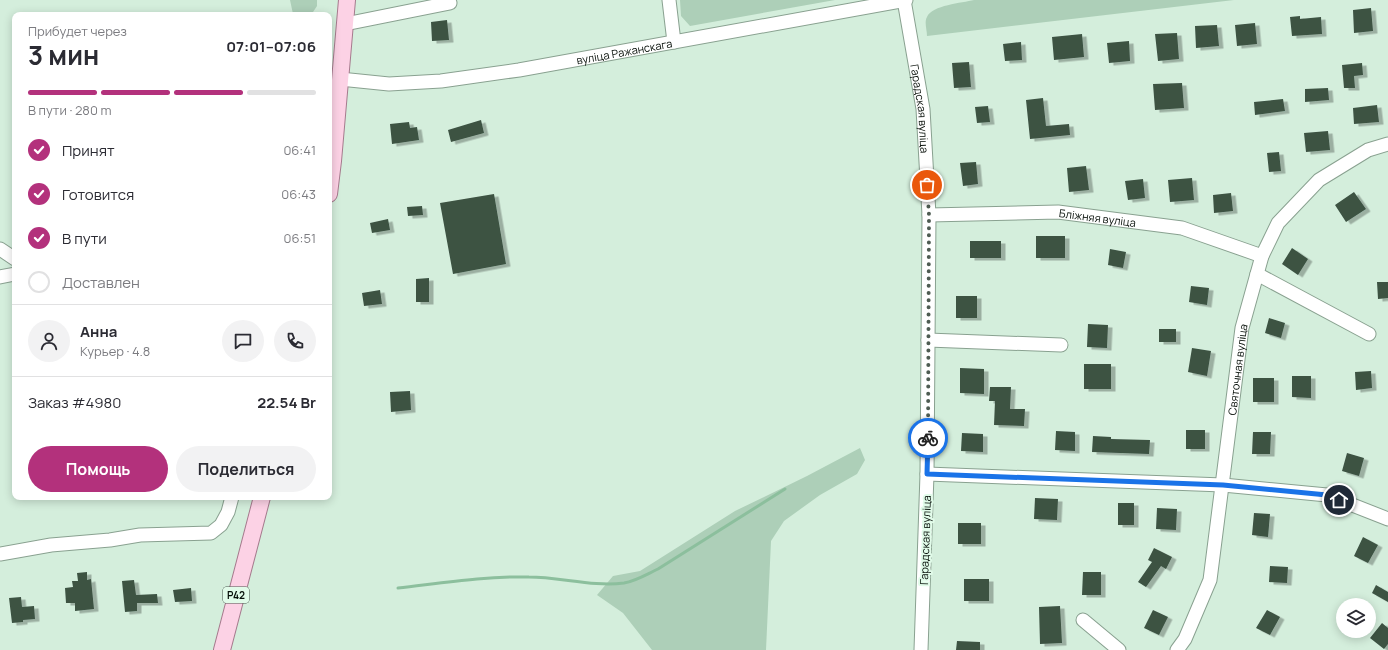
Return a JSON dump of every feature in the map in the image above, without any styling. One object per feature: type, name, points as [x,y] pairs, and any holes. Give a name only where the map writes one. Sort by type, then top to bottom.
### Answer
[{"type":"main road","points":[[332,169],[347,0]]},
{"type":"main road","name":"Р42","points":[[222,650],[261,500]]},
{"type":"street","points":[[669,0],[674,42]]},
{"type":"street","name":"вуліца Ражанскага","points":[[340,79],[389,84],[441,81],[519,70],[905,0]]},
{"type":"street","name":"Гарадская вуліца","points":[[905,0],[923,110],[929,215],[927,474],[921,650]]},
{"type":"street","points":[[345,24],[450,3]]},
{"type":"street","name":"Святочная вуліца","points":[[1177,650],[1186,639],[1210,580],[1242,328],[1262,256],[1278,223],[1319,180],[1368,150],[1388,144]]},
{"type":"street","name":"Бліжняя вуліца","points":[[929,215],[1058,212],[1182,228],[1262,256]]},
{"type":"street","points":[[0,249],[12,257]]},
{"type":"street","points":[[1257,274],[1369,334]]},
{"type":"street","points":[[0,277],[12,275]]},
{"type":"street","points":[[928,340],[1061,345]]},
{"type":"street","points":[[927,474],[1223,485],[1327,495],[1388,519]]},
{"type":"street","points":[[0,554],[50,545],[110,540],[140,535],[211,533],[221,525],[228,512],[231,500]]},
{"type":"street","points":[[1083,620],[1118,650]]},
{"type":"green space","points":[[290,0],[317,0],[317,6],[313,12],[293,12]]},
{"type":"green space","points":[[680,0],[835,0],[690,26],[681,16]]},
{"type":"green space","points":[[974,0],[1234,0],[927,36],[926,21],[930,13],[941,7]]},
{"type":"green space","points":[[860,448],[865,460],[857,474],[820,495],[784,521],[771,541],[766,650],[652,650],[623,613],[597,595],[613,576],[640,571],[735,511]]},
{"type":"building","points":[[1371,8],[1373,31],[1354,33],[1353,10]]},
{"type":"building","points":[[1300,16],[1300,19],[1321,17],[1322,34],[1292,36],[1290,17]]},
{"type":"building","points":[[447,20],[449,40],[432,41],[431,22]]},
{"type":"building","points":[[1255,23],[1257,44],[1237,46],[1235,25]]},
{"type":"building","points":[[1217,25],[1219,46],[1196,48],[1195,26]]},
{"type":"building","points":[[1177,33],[1179,59],[1158,61],[1155,34]]},
{"type":"building","points":[[1082,34],[1084,57],[1054,60],[1052,37]]},
{"type":"building","points":[[1129,41],[1130,61],[1109,63],[1107,43]]},
{"type":"building","points":[[1021,42],[1022,60],[1005,61],[1003,44]]},
{"type":"building","points":[[969,62],[971,87],[954,88],[952,63]]},
{"type":"building","points":[[1362,63],[1363,75],[1354,76],[1355,88],[1344,88],[1342,65]]},
{"type":"building","points":[[1182,83],[1184,108],[1155,110],[1153,84]]},
{"type":"building","points":[[1328,88],[1329,100],[1305,102],[1305,89]]},
{"type":"building","points":[[1043,98],[1046,126],[1069,124],[1070,135],[1030,139],[1026,100]]},
{"type":"building","points":[[1283,99],[1285,111],[1255,115],[1254,102]]},
{"type":"building","points":[[1377,105],[1379,122],[1354,124],[1353,108]]},
{"type":"building","points":[[988,106],[990,122],[977,123],[975,107]]},
{"type":"building","points":[[481,120],[484,133],[451,142],[448,130]]},
{"type":"building","points":[[409,122],[410,128],[417,127],[419,140],[392,144],[390,124]]},
{"type":"building","points":[[1328,131],[1330,150],[1306,152],[1304,133]]},
{"type":"building","points":[[1279,152],[1281,171],[1269,172],[1267,153]]},
{"type":"building","points":[[976,162],[978,184],[963,186],[960,163]]},
{"type":"building","points":[[1086,166],[1089,190],[1069,192],[1067,168]]},
{"type":"building","points":[[1192,178],[1194,200],[1170,202],[1168,180]]},
{"type":"building","points":[[1143,179],[1145,198],[1128,200],[1125,181]]},
{"type":"building","points":[[1354,192],[1366,209],[1346,222],[1335,205]]},
{"type":"building","points":[[1231,193],[1233,211],[1214,213],[1213,195]]},
{"type":"building","points":[[494,194],[506,264],[453,274],[440,203]]},
{"type":"building","points":[[422,206],[423,215],[408,216],[407,207]]},
{"type":"building","points":[[388,219],[390,230],[372,233],[370,223]]},
{"type":"building","points":[[1036,236],[1065,236],[1065,258],[1036,258]]},
{"type":"building","points":[[970,241],[1001,241],[1001,258],[970,258]]},
{"type":"building","points":[[1292,248],[1308,259],[1298,275],[1282,264]]},
{"type":"building","points":[[1110,249],[1126,252],[1123,268],[1108,265]]},
{"type":"building","points":[[429,278],[429,302],[416,302],[416,279]]},
{"type":"building","points":[[1377,282],[1388,282],[1388,298],[1378,299]]},
{"type":"building","points":[[1191,286],[1209,288],[1207,305],[1189,302]]},
{"type":"building","points":[[380,290],[382,304],[364,306],[362,293]]},
{"type":"building","points":[[956,296],[977,296],[977,318],[956,318]]},
{"type":"building","points":[[1269,318],[1285,323],[1281,338],[1265,333]]},
{"type":"building","points":[[1088,324],[1108,325],[1107,348],[1087,347]]},
{"type":"building","points":[[1159,329],[1176,329],[1176,342],[1159,342]]},
{"type":"building","points":[[1192,348],[1211,351],[1207,376],[1188,372]]},
{"type":"building","points":[[1084,364],[1111,364],[1111,389],[1084,389]]},
{"type":"building","points":[[960,368],[984,369],[984,394],[960,393]]},
{"type":"building","points":[[1371,371],[1372,388],[1356,390],[1355,372]]},
{"type":"building","points":[[1292,376],[1311,376],[1311,398],[1292,397]]},
{"type":"building","points":[[1253,378],[1274,378],[1274,402],[1253,402]]},
{"type":"building","points":[[990,387],[1011,387],[1010,409],[1025,409],[1024,426],[994,425],[995,401],[989,401]]},
{"type":"building","points":[[410,391],[411,410],[391,412],[390,392]]},
{"type":"building","points":[[1186,430],[1205,430],[1205,449],[1186,449]]},
{"type":"building","points":[[1056,431],[1075,432],[1075,451],[1055,450]]},
{"type":"building","points":[[1253,432],[1271,432],[1270,454],[1252,454]]},
{"type":"building","points":[[962,433],[983,434],[983,452],[961,451]]},
{"type":"building","points":[[1093,436],[1111,437],[1111,439],[1150,440],[1149,454],[1092,452]]},
{"type":"building","points":[[1347,453],[1364,458],[1359,476],[1342,471]]},
{"type":"building","points":[[1035,498],[1058,499],[1057,520],[1034,519]]},
{"type":"building","points":[[1118,503],[1134,503],[1134,525],[1118,525]]},
{"type":"building","points":[[1157,508],[1177,509],[1176,530],[1156,529]]},
{"type":"building","points":[[1254,513],[1270,514],[1268,537],[1252,535]]},
{"type":"building","points":[[958,523],[981,523],[981,544],[958,544]]},
{"type":"building","points":[[1363,537],[1378,545],[1368,563],[1354,556]]},
{"type":"building","points":[[1154,548],[1172,557],[1166,569],[1161,566],[1146,587],[1138,582],[1152,562],[1148,560]]},
{"type":"building","points":[[1270,566],[1288,567],[1287,583],[1269,582]]},
{"type":"building","points":[[87,572],[87,580],[91,579],[94,609],[75,611],[75,603],[66,603],[65,588],[73,587],[72,581],[78,581],[77,573]]},
{"type":"building","points":[[1083,572],[1101,572],[1101,595],[1082,595]]},
{"type":"building","points":[[964,579],[989,579],[989,601],[964,601]]},
{"type":"building","points":[[134,580],[136,595],[157,594],[158,603],[137,603],[137,611],[125,612],[122,581]]},
{"type":"building","points":[[1376,585],[1388,592],[1388,602],[1372,593]]},
{"type":"building","points":[[191,588],[192,601],[175,602],[173,590]]},
{"type":"building","points":[[21,597],[22,607],[34,606],[35,619],[12,623],[9,598]]},
{"type":"building","points":[[1060,606],[1062,643],[1040,644],[1039,607]]},
{"type":"building","points":[[1153,610],[1168,617],[1159,635],[1144,628]]},
{"type":"building","points":[[1267,610],[1280,617],[1270,635],[1256,628]]},
{"type":"building","points":[[1382,623],[1388,628],[1388,644],[1384,649],[1370,638],[1376,638],[1376,630]]},
{"type":"building","points":[[957,641],[980,642],[980,650],[956,650]]},
{"type":"waterway","points":[[398,588],[464,580],[513,577],[541,577],[600,584],[628,582],[658,569],[785,489]]},
{"type":"way so far","points":[[927,185],[929,215],[928,438]]},
{"type":"route","points":[[928,438],[927,474],[1223,485],[1327,495],[1339,500]]}]
